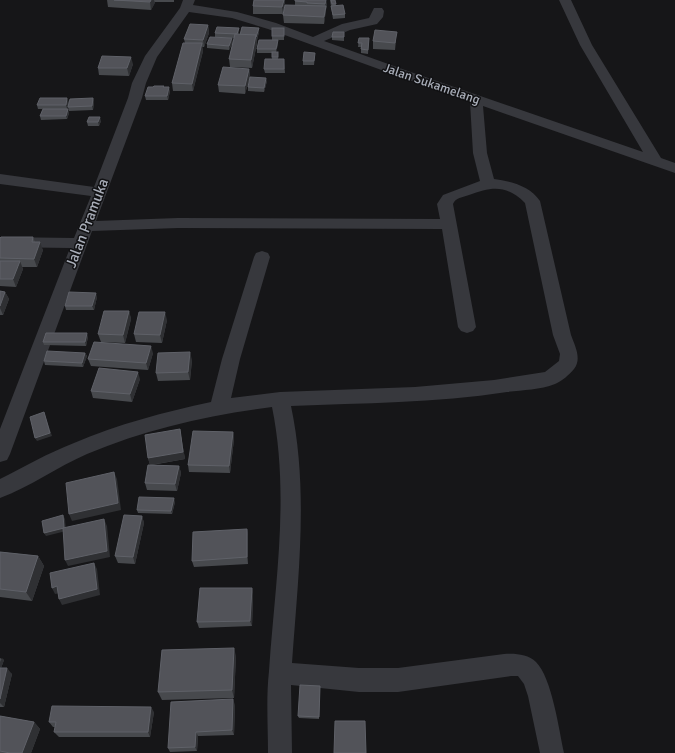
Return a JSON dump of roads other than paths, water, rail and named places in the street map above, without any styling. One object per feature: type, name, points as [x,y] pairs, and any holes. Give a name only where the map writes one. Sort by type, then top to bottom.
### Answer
[{"type":"street","points":[[565,0],[586,45],[656,162]]},
{"type":"street","name":"Jalan Sukamelang","points":[[187,4],[254,20],[675,168]]},
{"type":"street","name":"Jalan Pramuka","points":[[0,454],[79,243],[88,226],[99,192],[135,98],[139,83],[151,56],[164,40],[187,4]]},
{"type":"street","points":[[313,41],[340,30],[373,20],[377,17],[378,11]]},
{"type":"street","points":[[476,98],[480,153],[488,183]]},
{"type":"street","points":[[0,179],[99,192]]},
{"type":"street","points":[[0,489],[46,465],[107,438],[170,419],[219,408],[250,402],[280,399],[415,394],[494,387],[549,379],[564,370],[569,361],[569,354],[562,335],[532,201],[517,189],[499,184],[488,183],[448,198],[445,204],[467,327]]},
{"type":"street","points":[[88,226],[178,224],[448,224]]},
{"type":"street","points":[[0,242],[79,243]]},
{"type":"street","points":[[219,408],[231,359],[262,257]]},
{"type":"street","points":[[280,399],[284,414],[292,486],[288,588],[280,673],[280,753]]},
{"type":"street","points":[[280,673],[359,680],[398,680],[504,665],[514,664],[523,666],[529,670],[536,684],[552,753]]}]
